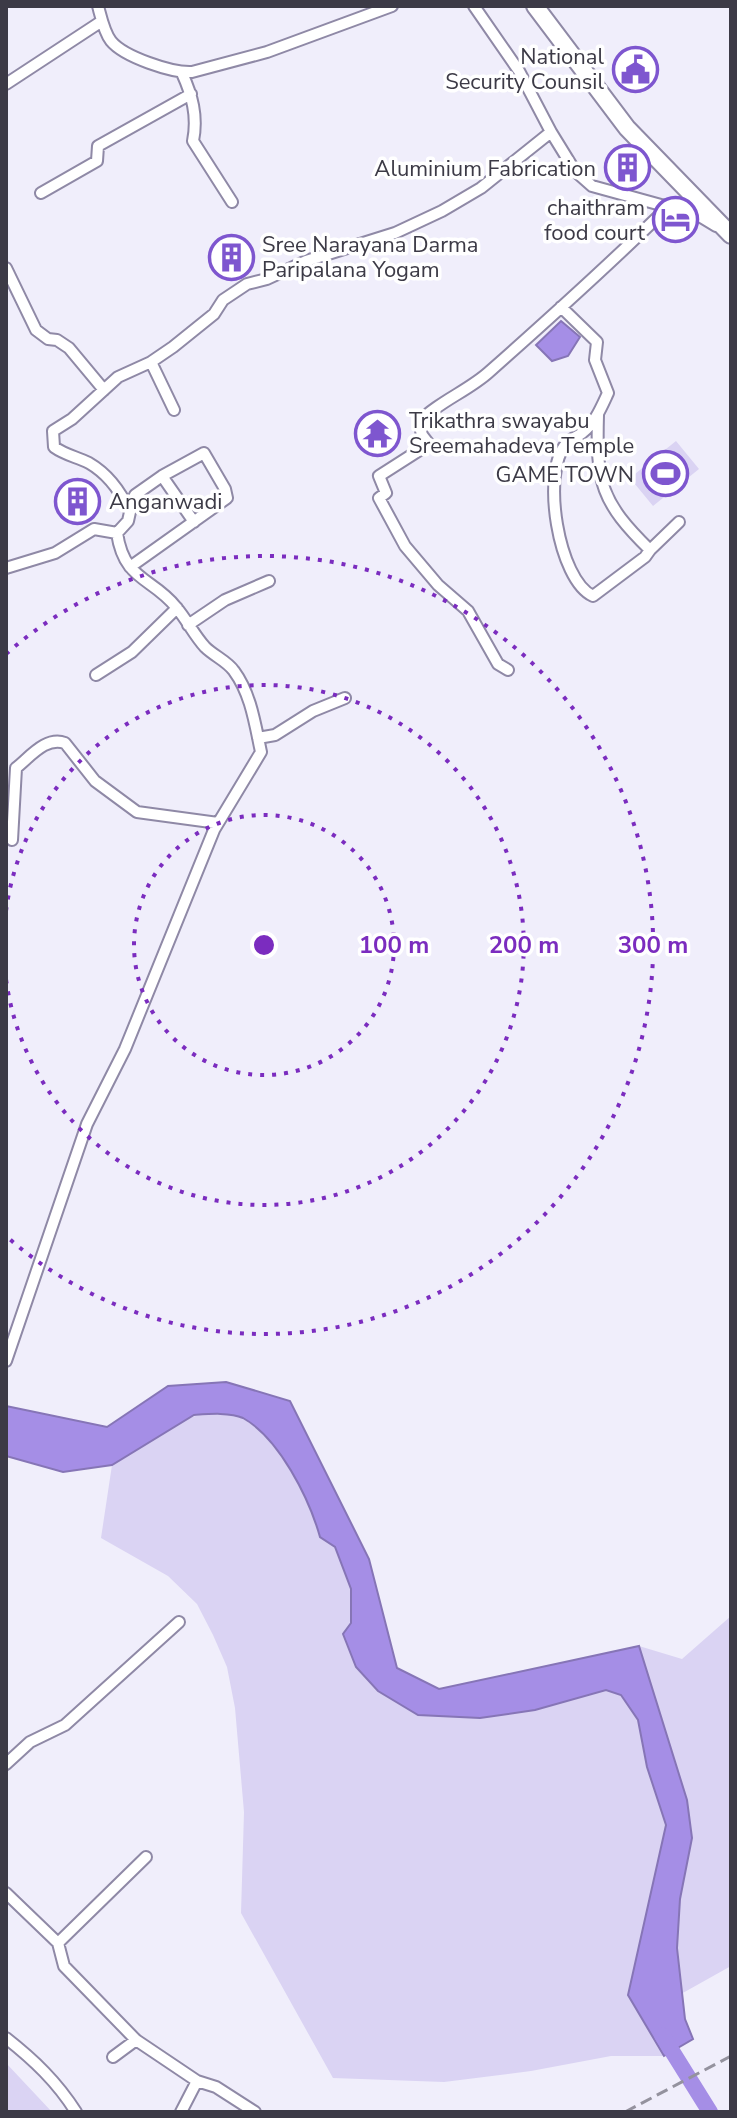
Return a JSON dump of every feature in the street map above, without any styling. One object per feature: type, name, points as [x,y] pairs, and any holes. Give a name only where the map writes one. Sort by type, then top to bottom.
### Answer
[{"type":"main road","points":[[535,6],[641,144],[731,236]]},
{"type":"street","points":[[98,6],[112,43],[150,64],[182,73],[267,52],[392,6]]},
{"type":"street","points":[[474,6],[519,71],[575,171],[592,186],[610,193],[669,206],[683,206],[731,236]]},
{"type":"street","points":[[6,84],[102,21]]},
{"type":"street","points":[[182,73],[191,94],[197,123],[193,141],[232,202]]},
{"type":"street","points":[[41,193],[97,161],[98,146],[191,94]]},
{"type":"street","points":[[130,512],[121,493],[102,472],[54,447],[53,431],[72,419],[118,377],[151,362],[173,347],[214,314],[223,300],[247,284],[267,279],[306,261],[395,233],[442,211],[481,188],[551,132]]},
{"type":"street","points":[[508,670],[498,664],[468,611],[438,585],[405,546],[379,498],[386,493],[379,476],[429,444],[422,435],[419,422],[486,375],[669,206]]},
{"type":"street","points":[[6,268],[36,330],[69,348],[104,390]]},
{"type":"street","points":[[561,307],[597,342],[595,360],[608,393],[598,415],[583,433],[565,444],[557,468],[556,532],[577,582],[585,593],[593,596],[645,557],[679,522]]},
{"type":"street","points":[[151,362],[174,410]]},
{"type":"street","points":[[598,415],[601,481],[611,508],[650,550]]},
{"type":"street","points":[[583,433],[597,441]]},
{"type":"street","points":[[117,533],[128,521],[135,495],[204,453],[227,498],[130,567]]},
{"type":"street","points":[[162,476],[194,522]]},
{"type":"street","points":[[6,568],[55,553],[94,529],[117,533]]},
{"type":"street","points":[[6,1361],[76,1152],[98,1100],[125,1049],[218,823],[261,752],[252,708],[232,668],[208,649],[164,594],[147,584],[130,567],[120,551],[117,533]]},
{"type":"street","points":[[188,625],[225,600],[269,581]]},
{"type":"street","points":[[96,675],[132,652],[177,608]]},
{"type":"street","points":[[258,738],[275,735],[313,711],[345,698]]},
{"type":"street","points":[[12,840],[16,768],[48,743],[58,741],[65,743],[95,781],[137,812],[218,823]]},
{"type":"street","points":[[6,1764],[30,1742],[65,1725],[179,1622]]},
{"type":"street","points":[[58,1943],[146,1857]]},
{"type":"street","points":[[6,1893],[58,1943],[64,1966],[136,2040],[197,2081],[216,2087],[255,2112]]},
{"type":"street","points":[[6,2038],[60,2087],[76,2112]]},
{"type":"street","points":[[113,2057],[136,2040]]},
{"type":"street","points":[[181,2112],[197,2081]]},
{"type":"shaded area","points":[[561,321],[580,337],[568,356],[552,361],[536,345]]},
{"type":"shaded area","name":"GAME TOWN","points":[[676,441],[699,469],[653,506],[630,478]]},
{"type":"shaded area","points":[[226,1382],[290,1401],[369,1559],[397,1668],[439,1689],[639,1646],[687,1800],[692,1838],[680,1899],[677,1948],[685,2019],[693,2039],[664,2056],[628,1995],[666,1825],[647,1767],[638,1720],[621,1695],[606,1690],[535,1710],[480,1718],[418,1715],[378,1691],[356,1667],[343,1634],[351,1623],[351,1589],[335,1547],[320,1537],[300,1487],[280,1454],[256,1427],[238,1416],[194,1415],[112,1465],[63,1472],[6,1456],[6,1406],[107,1427],[168,1386]]},
{"type":"shaded area","points":[[206,1414],[243,1419],[269,1440],[280,1454],[300,1488],[320,1537],[335,1547],[351,1589],[351,1623],[418,1715],[480,1718],[535,1710],[606,1690],[621,1695],[638,1720],[647,1767],[666,1825],[628,1994],[664,2056],[611,2056],[531,2071],[444,2082],[333,2078],[241,1913],[244,1812],[235,1708],[227,1667],[197,1604],[168,1576],[101,1538],[112,1465],[169,1427]]},
{"type":"shaded area","points":[[731,1616],[731,1966],[681,1994],[677,1948],[687,1800],[639,1646],[682,1659]]},
{"type":"shaded area","points":[[6,2063],[52,2112],[6,2112]]},
{"type":"waterway","points":[[662,2035],[710,2112]]},
{"type":"railway","points":[[625,2112],[731,2056]]},
{"type":"place","name":"National Security Counsil","points":[[635,69]]},
{"type":"place","name":"Aluminium Fabrication","points":[[627,168]]},
{"type":"place","name":"chaithram food court","points":[[676,220]]},
{"type":"place","name":"Sree Narayana Darma Paripalana Yogam","points":[[231,257]]},
{"type":"place","name":"Trikathra swayabu Sreemahadeva Temple","points":[[378,433]]},
{"type":"place","name":"GAME TOWN","points":[[665,474]]},
{"type":"place","name":"Anganwadi","points":[[78,501]]}]
